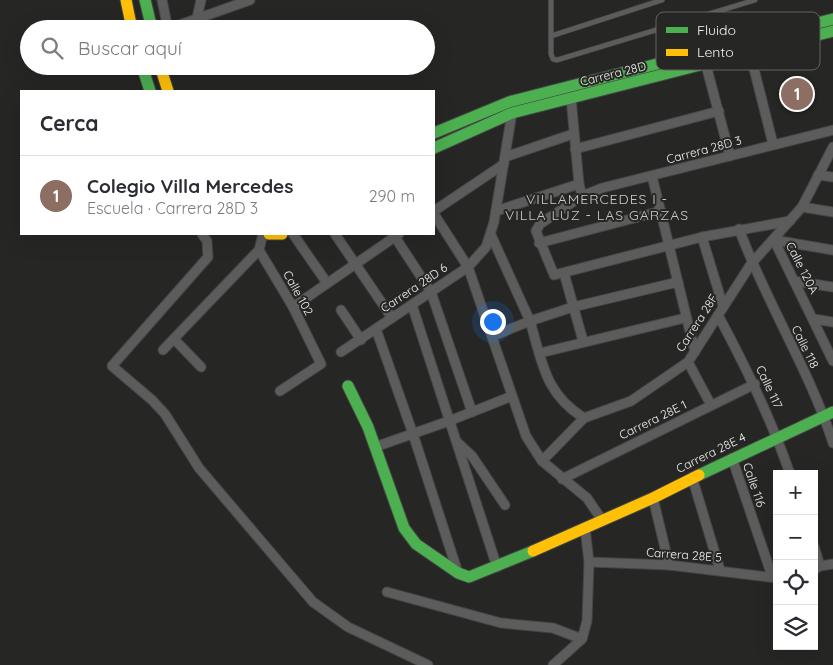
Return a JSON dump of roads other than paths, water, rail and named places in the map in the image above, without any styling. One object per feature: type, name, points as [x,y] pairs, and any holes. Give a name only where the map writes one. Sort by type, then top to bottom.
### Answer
[{"type":"street","points":[[126,0],[130,20]]},
{"type":"street","points":[[145,0],[150,20]]},
{"type":"street","points":[[162,0],[166,20]]},
{"type":"street","points":[[198,18],[201,0]]},
{"type":"street","points":[[193,20],[250,0]]},
{"type":"street","name":"Carrera 28D","points":[[820,22],[833,19]]},
{"type":"street","name":"Carrera 28D","points":[[820,34],[833,31]]},
{"type":"street","name":"Carrera 28D","points":[[435,134],[509,102],[656,64]]},
{"type":"street","name":"Carrera 28D","points":[[435,148],[512,113],[686,70]]},
{"type":"street","points":[[707,70],[730,156]]},
{"type":"street","points":[[754,70],[773,144]]},
{"type":"street","points":[[145,75],[150,90]]},
{"type":"street","points":[[163,75],[168,90]]},
{"type":"street","points":[[571,98],[575,149],[582,196],[540,224],[536,231],[552,274],[564,273],[702,237],[790,221]]},
{"type":"street","points":[[575,149],[719,111]]},
{"type":"street","name":"Carrera 28D 6","points":[[341,352],[468,267],[486,247],[496,211],[512,113]]},
{"type":"street","name":"Carrera 28D 3","points":[[582,196],[602,188],[833,130]]},
{"type":"street","points":[[435,211],[505,160],[574,134]]},
{"type":"street","points":[[833,147],[802,207],[833,212]]},
{"type":"street","points":[[818,175],[833,178]]},
{"type":"street","points":[[652,176],[671,246],[685,318],[695,352]]},
{"type":"street","points":[[496,211],[579,184]]},
{"type":"street","name":"Carrera 28F","points":[[542,461],[584,418],[631,401],[688,362],[751,264],[802,207]]},
{"type":"street","points":[[539,243],[660,211]]},
{"type":"street","points":[[435,214],[468,267],[526,436],[542,461],[586,498],[602,520]]},
{"type":"street","name":"Calle 118","points":[[738,229],[751,264],[829,414],[833,443]]},
{"type":"street","points":[[491,234],[530,321],[545,374],[554,391],[566,406],[584,418]]},
{"type":"street","points":[[203,235],[207,241],[208,257],[112,366],[152,400],[165,414],[199,468],[313,602],[348,627],[428,665]]},
{"type":"street","points":[[163,350],[259,250],[263,235]]},
{"type":"street","points":[[294,235],[327,283]]},
{"type":"street","points":[[337,235],[392,318]]},
{"type":"street","points":[[293,307],[396,235],[431,292],[472,412]]},
{"type":"street","points":[[702,237],[723,306]]},
{"type":"street","points":[[774,240],[833,250]]},
{"type":"street","name":"Calle 120A","points":[[774,240],[833,361]]},
{"type":"street","name":"Calle 102","points":[[259,250],[293,307],[321,364],[280,391]]},
{"type":"street","points":[[564,273],[583,341]]},
{"type":"street","points":[[794,281],[833,287]]},
{"type":"street","points":[[493,336],[530,321],[574,307],[678,282]]},
{"type":"street","points":[[412,305],[496,567]]},
{"type":"street","points":[[341,310],[361,340]]},
{"type":"street","name":"Calle 117","points":[[718,315],[755,384],[789,470]]},
{"type":"street","points":[[540,353],[583,341],[685,318]]},
{"type":"street","points":[[814,319],[833,322]]},
{"type":"street","points":[[376,329],[414,434],[458,573]]},
{"type":"street","points":[[174,339],[201,367]]},
{"type":"street","points":[[688,362],[711,405]]},
{"type":"street","name":"Carrera 28E 1","points":[[562,479],[755,384]]},
{"type":"street","points":[[348,386],[376,447],[404,528],[416,544],[458,573]]},
{"type":"street","points":[[376,447],[449,422],[512,396]]},
{"type":"street","name":"Carrera 28E 4","points":[[458,573],[469,577],[496,567],[652,498],[732,458],[829,414]]},
{"type":"street","points":[[456,441],[472,456],[505,505]]},
{"type":"street","name":"Calle 116","points":[[732,458],[773,574]]},
{"type":"street","points":[[692,477],[720,570]]},
{"type":"street","points":[[652,498],[669,565]]},
{"type":"street","points":[[553,665],[582,639],[587,621],[589,562],[585,528]]},
{"type":"street","name":"Carrera 28E 5","points":[[589,562],[669,565],[773,577]]},
{"type":"street","points":[[818,568],[833,564]]},
{"type":"street","points":[[387,592],[501,623],[553,628],[582,639]]},
{"type":"lane","points":[[551,0],[551,54],[553,59],[557,60],[656,30]]},
{"type":"lane","points":[[551,36],[662,0]]},
{"type":"lane","points":[[715,12],[755,0]]},
{"type":"place","name":"Colegio Villa Mercedes","points":[[797,94]]},
{"type":"district","name":"VILLAMERCEDES I - VILLA LUZ - LAS GARZAS","points":[[597,207]]}]
